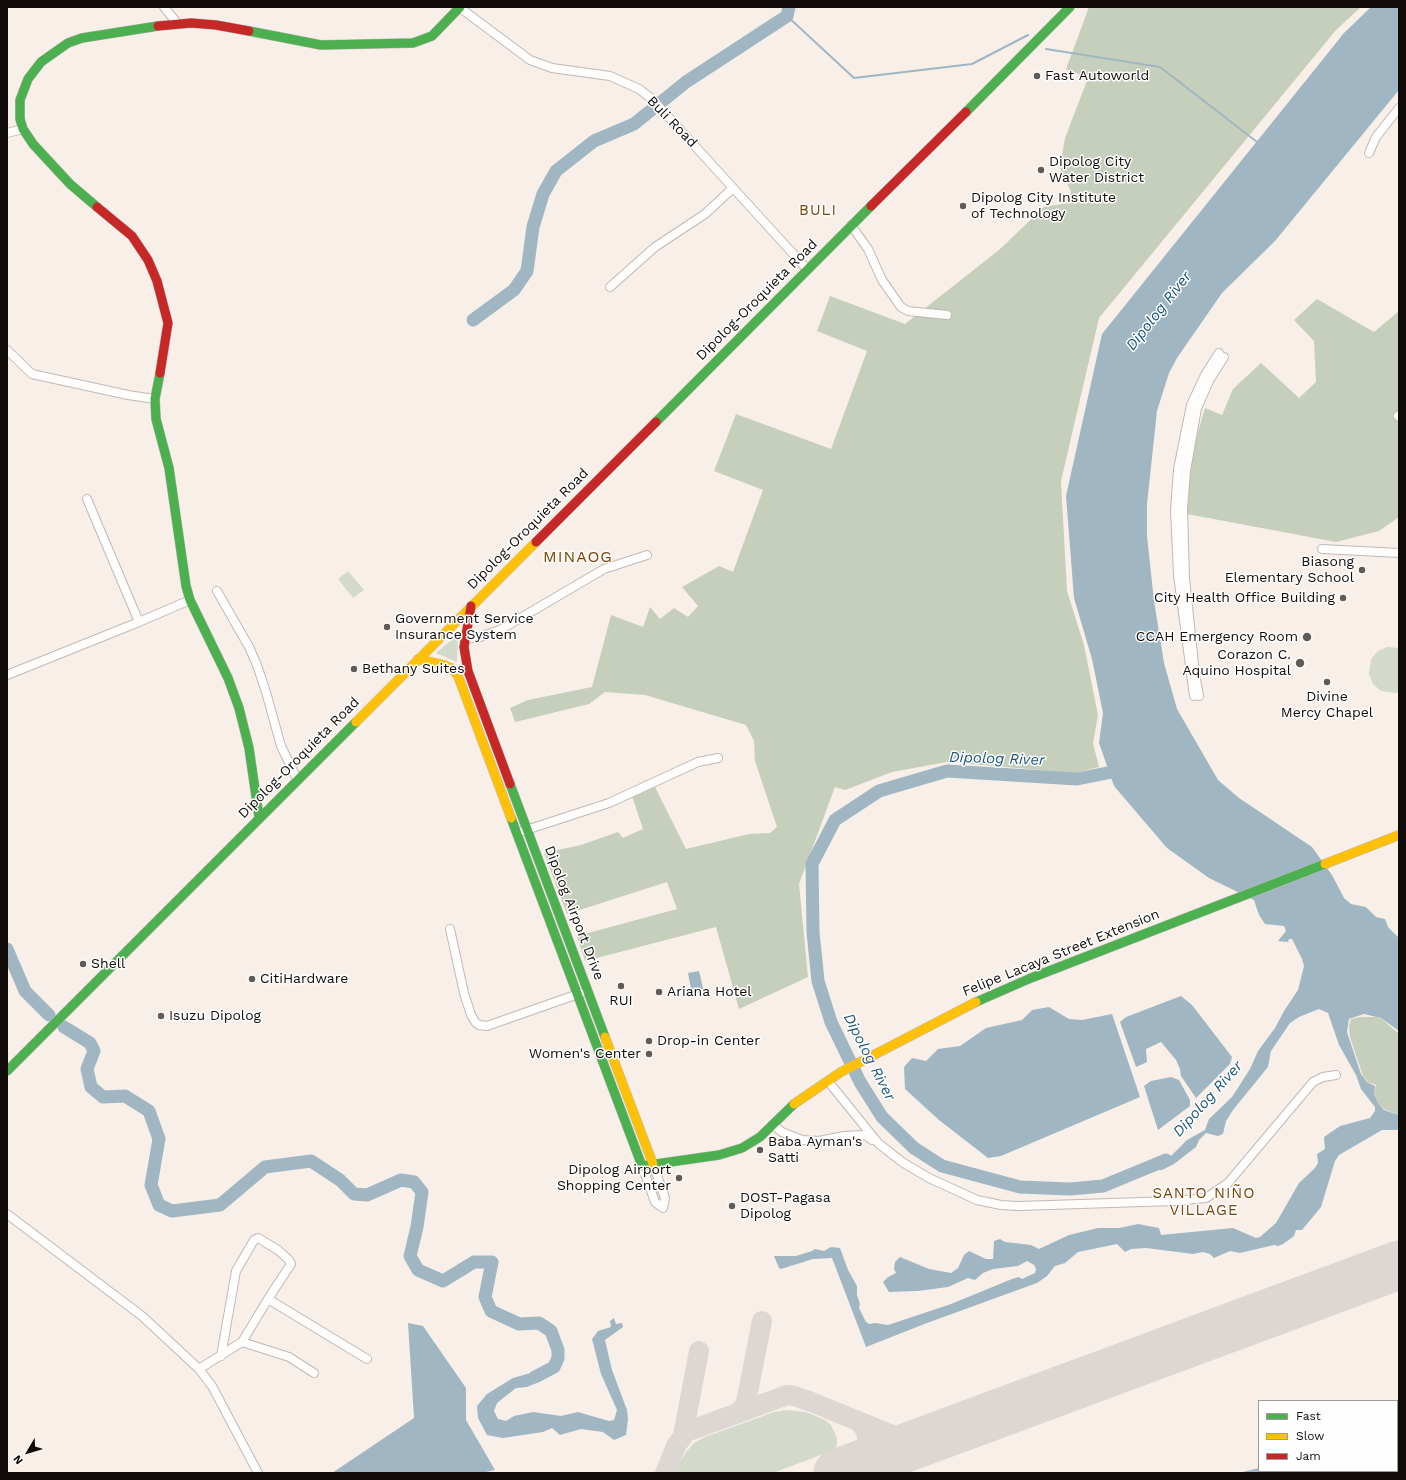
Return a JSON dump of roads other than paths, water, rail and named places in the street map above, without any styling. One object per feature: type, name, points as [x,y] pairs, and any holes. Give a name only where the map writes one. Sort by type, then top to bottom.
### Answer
[{"type":"main road","points":[[259,817],[249,748],[239,708],[228,678],[190,600],[169,468],[156,419],[155,399],[167,337],[168,323],[162,296],[148,260],[132,236],[84,198],[48,162],[23,129],[19,108],[24,89],[33,71],[53,52],[68,43],[82,38],[177,23],[216,25],[321,45],[395,45],[413,43],[432,36],[440,30],[460,7]]},
{"type":"main road","name":"Dipolog-Oroquieta Road","points":[[7,1071],[259,817],[1070,7]]},
{"type":"main road","name":"Dipolog Airport Drive","points":[[471,606],[465,639],[464,656],[468,671],[653,1164]]},
{"type":"main road","points":[[418,659],[444,665],[450,668],[458,676],[468,671]]},
{"type":"main road","name":"Dipolog Airport Drive","points":[[458,676],[642,1166]]},
{"type":"main road","name":"Felipe Lacaya Street Extension","points":[[642,1166],[731,1152],[752,1142],[773,1125],[797,1101],[857,1062],[983,999],[1031,978],[1325,862],[1399,835]]},
{"type":"street","points":[[164,7],[177,23]]},
{"type":"street","name":"Buli Road","points":[[460,7],[530,60],[552,68],[610,76],[639,89],[652,99],[807,269]]},
{"type":"street","points":[[1369,153],[1376,137],[1399,108]]},
{"type":"street","points":[[7,133],[23,129]]},
{"type":"street","points":[[610,288],[655,247],[705,214],[733,188]]},
{"type":"street","points":[[851,225],[868,249],[882,280],[901,307],[908,311],[947,315]]},
{"type":"street","points":[[7,350],[32,374],[128,395],[155,399]]},
{"type":"street","points":[[1196,696],[1178,575],[1175,510],[1178,469],[1191,405],[1205,375],[1221,355]]},
{"type":"street","points":[[87,499],[139,622]]},
{"type":"street","points":[[1322,549],[1399,553]]},
{"type":"street","points":[[465,639],[480,637],[500,630],[604,569],[647,555]]},
{"type":"street","points":[[218,591],[249,647],[257,665],[281,746],[297,779]]},
{"type":"street","points":[[7,675],[190,600]]},
{"type":"street","points":[[517,834],[609,803],[689,766],[718,758]]},
{"type":"street","points":[[450,929],[464,993],[471,1015],[476,1023],[480,1025],[487,1026],[588,991]]},
{"type":"street","points":[[773,1125],[782,1132],[802,1140],[819,1141],[844,1136],[865,1136],[878,1143],[902,1162],[929,1178],[977,1200],[1001,1205],[1175,1201],[1206,1198],[1228,1183],[1313,1082],[1323,1077],[1336,1074]]},
{"type":"street","points":[[832,1086],[878,1143]]},
{"type":"street","points":[[642,1166],[655,1202],[663,1208],[665,1198],[653,1164]]},
{"type":"street","points":[[7,1214],[142,1316],[199,1369],[212,1386],[258,1473]]},
{"type":"street","points":[[199,1369],[220,1356],[242,1342],[268,1299],[292,1264],[278,1250],[256,1238],[236,1271],[220,1356]]},
{"type":"street","points":[[268,1299],[367,1359]]},
{"type":"street","points":[[242,1342],[289,1357],[314,1373]]},
{"type":"water","points":[[1371,7],[1399,7],[1399,90],[1275,241],[1222,293],[1177,358],[1169,373],[1157,411],[1147,504],[1147,536],[1154,601],[1164,663],[1177,709],[1218,780],[1239,798],[1312,847],[1332,875],[1344,898],[1351,904],[1366,907],[1376,917],[1385,919],[1388,927],[1399,938],[1399,1031],[1381,1018],[1364,1014],[1349,1019],[1347,1032],[1361,1074],[1367,1082],[1375,1086],[1374,1094],[1378,1103],[1384,1110],[1399,1115],[1399,1130],[1382,1130],[1339,1155],[1335,1161],[1321,1207],[1302,1230],[1296,1230],[1294,1236],[1283,1244],[1240,1253],[1230,1251],[1214,1258],[1210,1254],[1203,1252],[1193,1254],[1146,1248],[1131,1249],[1125,1252],[1117,1244],[1078,1252],[1065,1263],[1055,1266],[1047,1276],[1037,1283],[866,1347],[832,1258],[813,1259],[781,1269],[779,1268],[774,1256],[796,1256],[815,1249],[824,1251],[831,1247],[840,1248],[848,1270],[857,1286],[857,1295],[860,1304],[859,1308],[866,1322],[869,1324],[875,1323],[888,1325],[951,1304],[1012,1279],[1019,1277],[1022,1279],[1035,1273],[1036,1269],[1034,1265],[1027,1261],[1018,1266],[993,1269],[983,1273],[975,1280],[968,1278],[948,1287],[918,1291],[889,1292],[883,1282],[888,1277],[896,1273],[894,1269],[895,1262],[900,1257],[929,1269],[951,1273],[958,1268],[964,1255],[969,1251],[986,1259],[993,1259],[994,1241],[1000,1239],[1005,1242],[1031,1245],[1039,1249],[1069,1235],[1098,1228],[1119,1228],[1138,1224],[1159,1228],[1161,1235],[1233,1228],[1256,1238],[1260,1237],[1276,1223],[1299,1183],[1315,1168],[1318,1163],[1317,1154],[1325,1149],[1324,1137],[1340,1126],[1370,1118],[1375,1111],[1375,1107],[1361,1089],[1356,1075],[1339,1045],[1328,1013],[1319,1009],[1299,1017],[1290,1023],[1271,1051],[1268,1067],[1233,1110],[1226,1121],[1223,1134],[1218,1136],[1206,1133],[1199,1140],[1196,1147],[1174,1164],[1162,1170],[1153,1170],[1148,1165],[1162,1156],[1171,1156],[1187,1140],[1205,1130],[1209,1119],[1232,1097],[1250,1069],[1258,1051],[1275,1028],[1298,990],[1304,966],[1292,939],[1289,939],[1288,942],[1278,941],[1286,931],[1284,926],[1265,924],[1259,915],[1254,900],[1209,878],[1167,848],[1114,786],[1099,743],[1103,713],[1092,659],[1074,598],[1066,496],[1102,334],[1344,33]]},
{"type":"water","points":[[699,971],[704,992],[692,994],[688,973]]},
{"type":"water","points":[[1181,996],[1192,1005],[1232,1057],[1230,1064],[1196,1098],[1181,1076],[1176,1060],[1161,1042],[1146,1049],[1147,1062],[1136,1067],[1120,1022],[1126,1017]]},
{"type":"water","points":[[1049,1007],[1069,1019],[1082,1020],[1112,1014],[1140,1097],[1001,1156],[988,1158],[939,1120],[905,1089],[904,1067],[912,1058],[926,1061],[938,1049],[960,1046],[986,1028],[1022,1020],[1032,1010]]},
{"type":"water","points":[[1171,1077],[1179,1080],[1190,1100],[1190,1106],[1158,1130],[1144,1086],[1151,1081]]},
{"type":"water","points":[[614,1318],[616,1324],[622,1323],[623,1327],[605,1340],[612,1370],[627,1410],[628,1419],[626,1435],[614,1440],[603,1432],[581,1429],[560,1435],[552,1428],[543,1432],[503,1438],[487,1435],[478,1418],[477,1406],[487,1394],[513,1378],[541,1370],[550,1364],[551,1374],[541,1381],[527,1387],[516,1388],[497,1403],[494,1411],[498,1419],[506,1421],[514,1416],[533,1412],[561,1416],[578,1412],[609,1421],[614,1420],[617,1410],[601,1374],[592,1339],[598,1331],[611,1327],[610,1321]]},
{"type":"water","points":[[408,1323],[423,1326],[466,1388],[466,1420],[495,1470],[481,1473],[332,1473],[414,1418]]},
{"type":"water","points":[[1399,1440],[1399,1473],[1238,1473],[1258,1468],[1258,1472],[1398,1472]]},
{"type":"waterway","points":[[473,320],[514,290],[527,271],[533,227],[543,194],[556,171],[594,141],[634,124],[686,82],[787,16],[789,7]]},
{"type":"waterway","points":[[787,16],[854,78],[972,64],[1028,35]]},
{"type":"waterway","points":[[1046,49],[1160,67],[1257,142]]},
{"type":"waterway","name":"Dipolog River","points":[[1127,769],[1077,779],[947,771],[879,791],[835,820],[812,864],[813,932],[818,981],[831,1022],[860,1082],[882,1117],[914,1148],[942,1166],[1020,1187],[1070,1189],[1103,1186],[1166,1160]]},
{"type":"waterway","points":[[7,949],[25,991],[49,1015]]},
{"type":"waterway","points":[[64,1027],[90,1043],[94,1051],[87,1069],[91,1087],[103,1097],[125,1096],[149,1111],[159,1139],[151,1185],[159,1205],[172,1211],[220,1205],[265,1167],[311,1161],[340,1180],[354,1194],[367,1195],[401,1180],[414,1182],[422,1192],[417,1227],[410,1256],[418,1270],[443,1281],[474,1262],[492,1262],[485,1297],[491,1311],[519,1324],[539,1323],[551,1331],[558,1350],[558,1358],[554,1367],[535,1377]]},
{"type":"place","name":"Fast Autoworld","points":[[1037,76]]},
{"type":"place","name":"Dipolog City Water District","points":[[1041,170]]},
{"type":"place","name":"Dipolog City Institute of Technology","points":[[963,206]]},
{"type":"place","name":"Biasong Elementary School","points":[[1362,570]]},
{"type":"place","name":"City Health Office Building","points":[[1343,598]]},
{"type":"place","name":"Government Service Insurance System","points":[[387,627]]},
{"type":"place","name":"CCAH Emergency Room","points":[[1307,637]]},
{"type":"place","name":"Corazon C. Aquino Hospital","points":[[1300,663]]},
{"type":"place","name":"Bethany Suites","points":[[354,669]]},
{"type":"place","name":"Divine Mercy Chapel","points":[[1327,682]]},
{"type":"place","name":"Shell","points":[[83,964]]},
{"type":"place","name":"CitiHardware","points":[[252,979]]},
{"type":"place","name":"RUI","points":[[621,986]]},
{"type":"place","name":"Ariana Hotel","points":[[659,992]]},
{"type":"place","name":"Isuzu Dipolog","points":[[161,1016]]},
{"type":"place","name":"Drop-in Center","points":[[649,1041]]},
{"type":"place","name":"Women's Center","points":[[649,1054]]},
{"type":"place","name":"Baba Ayman's Satti","points":[[760,1150]]},
{"type":"place","name":"Dipolog Airport Shopping Center","points":[[679,1178]]},
{"type":"place","name":"DOST-Pagasa Dipolog","points":[[732,1206]]},
{"type":"district","name":"BULI","points":[[818,211]]},
{"type":"district","name":"MINAOG","points":[[578,557]]},
{"type":"district","name":"SANTO NIÑO VILLAGE","points":[[1204,1202]]}]
